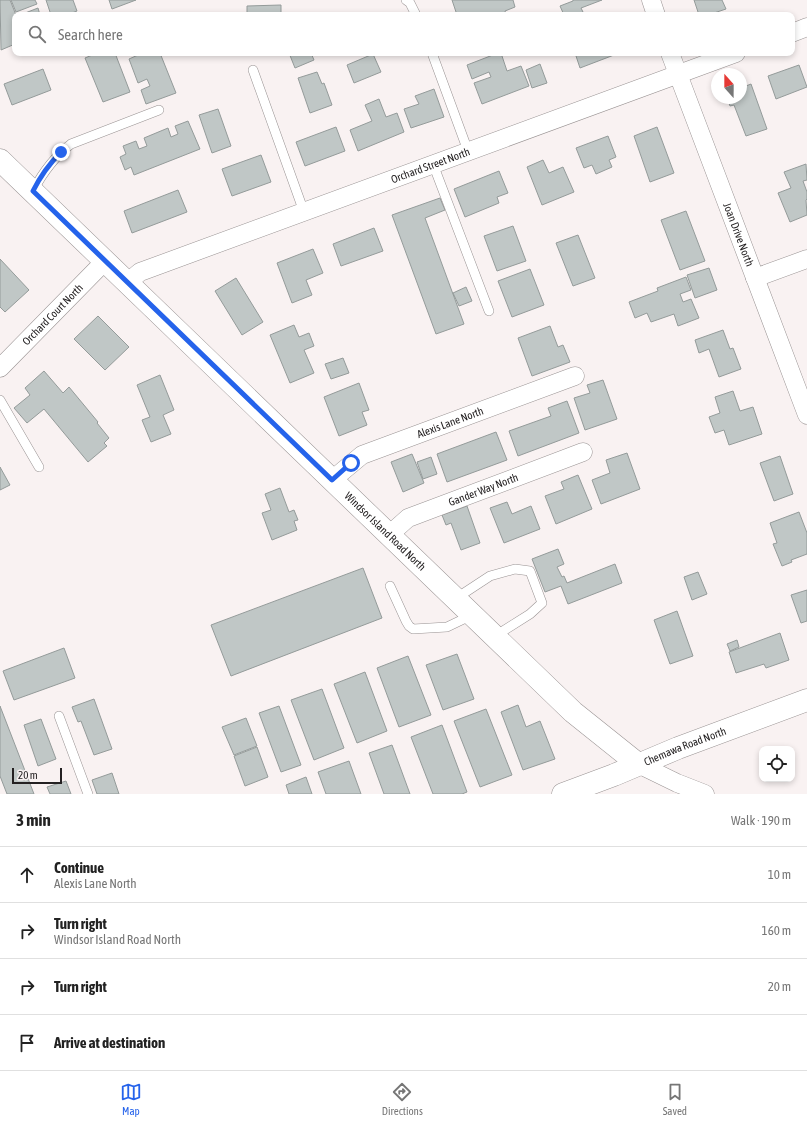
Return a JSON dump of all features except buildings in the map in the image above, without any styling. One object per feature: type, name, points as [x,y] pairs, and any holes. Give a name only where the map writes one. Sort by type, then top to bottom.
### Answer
[{"type":"street","points":[[650,0],[655,12]]},
{"type":"street","points":[[795,31],[807,27]]},
{"type":"street","name":"Joan Drive North","points":[[671,56],[807,415]]},
{"type":"street","name":"Orchard Street North","points":[[128,282],[140,272],[728,56]]},
{"type":"street","name":"Windsor Island Road North","points":[[0,160],[573,712],[638,764]]},
{"type":"street","points":[[755,278],[807,259]]},
{"type":"street","name":"Orchard Court North","points":[[0,368],[105,260]]},
{"type":"street","name":"Alexis Lane North","points":[[332,480],[362,455],[574,376]]},
{"type":"street","name":"Gander Way North","points":[[389,535],[408,518],[582,452]]},
{"type":"street","name":"Chemawa Road North","points":[[563,794],[614,775],[678,748],[807,700]]},
{"type":"street","points":[[638,764],[704,794]]},
{"type":"lane","points":[[406,0],[410,3],[414,12]]},
{"type":"lane","points":[[433,56],[468,151]]},
{"type":"lane","points":[[253,70],[304,212]]},
{"type":"lane","points":[[33,191],[39,179],[52,161],[71,144],[159,110]]},
{"type":"lane","points":[[433,164],[489,311]]},
{"type":"lane","points":[[0,400],[38,467]]},
{"type":"lane","points":[[456,599],[490,576],[515,569],[530,571],[542,603],[530,614],[495,637]]},
{"type":"lane","points":[[390,586],[406,621],[413,629],[447,627],[472,615]]},
{"type":"lane","points":[[59,716],[88,794]]},
{"type":"route","points":[[61,152],[52,161],[39,179],[33,191],[332,480],[351,463]]}]
